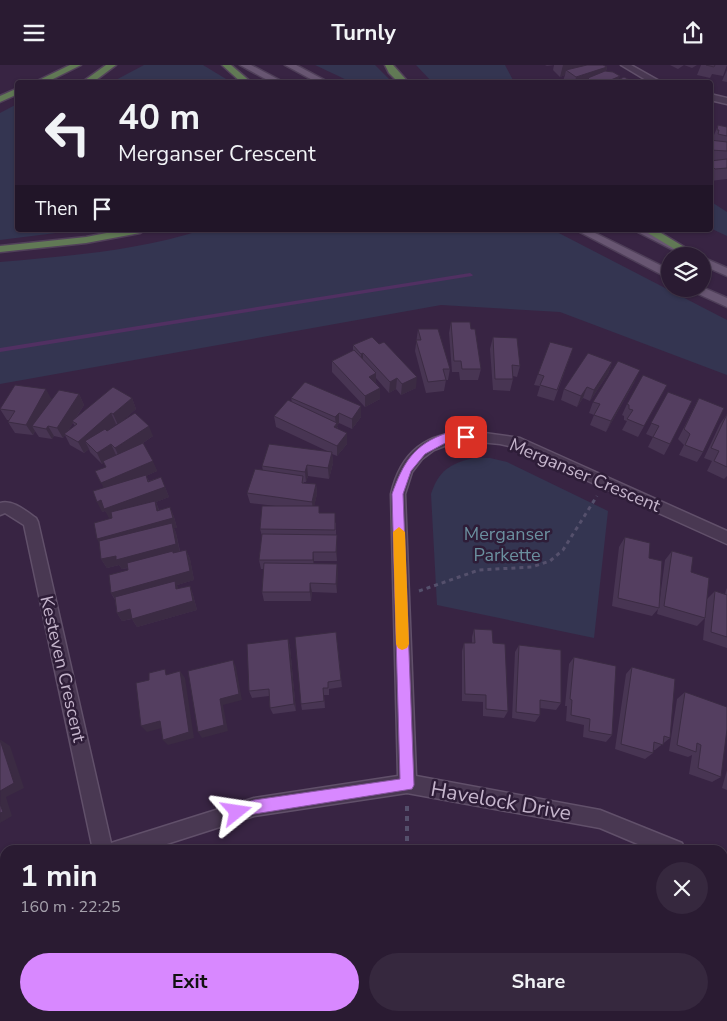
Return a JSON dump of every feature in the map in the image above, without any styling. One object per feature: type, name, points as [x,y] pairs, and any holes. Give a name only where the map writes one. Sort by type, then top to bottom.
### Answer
[{"type":"highway","points":[[44,80],[76,65]]},
{"type":"highway","points":[[90,80],[112,65]]},
{"type":"highway","points":[[226,65],[244,80]]},
{"type":"highway","points":[[389,65],[392,71],[402,80]]},
{"type":"highway","points":[[0,99],[15,92]]},
{"type":"highway","points":[[0,249],[86,240],[129,232]]},
{"type":"highway","points":[[652,232],[678,247]]},
{"type":"main road","points":[[244,65],[275,80]]},
{"type":"main road","points":[[289,65],[320,80]]},
{"type":"main road","points":[[585,232],[661,270]]},
{"type":"main road","points":[[643,232],[675,247]]},
{"type":"main road","points":[[711,264],[727,272]]},
{"type":"main road","points":[[711,295],[727,303]]},
{"type":"street","points":[[625,65],[654,80]]},
{"type":"street","points":[[713,98],[727,101]]},
{"type":"street","name":"Merganser Crescent","points":[[407,785],[398,494],[406,470],[422,451],[447,437],[484,436],[515,442],[727,538]]},
{"type":"street","name":"Kesteven Crescent","points":[[0,509],[6,507],[30,522],[102,845]]},
{"type":"street","name":"Havelock Drive","points":[[134,845],[254,807],[407,785],[600,819],[663,845]]},
{"type":"path","points":[[401,593],[425,590],[479,570],[532,567],[550,561],[563,550],[605,483]]},
{"type":"path","points":[[407,785],[407,845]]},
{"type":"green space","points":[[144,65],[203,65],[228,80],[116,80]]},
{"type":"green space","points":[[315,65],[375,65],[390,80],[347,80]]},
{"type":"green space","points":[[416,65],[505,65],[513,80],[430,80]]},
{"type":"green space","points":[[15,105],[15,232],[64,232],[0,240],[0,113]]},
{"type":"green space","points":[[713,203],[727,212],[727,236],[713,229]]},
{"type":"green space","points":[[195,232],[557,232],[661,286],[661,297],[683,297],[727,320],[727,375],[560,312],[441,305],[0,384],[0,262],[76,255],[152,243]]},
{"type":"green space","name":"Merganser Parkette","points":[[473,458],[490,458],[507,462],[608,511],[594,638],[437,605],[431,494],[438,479],[446,469]]},
{"type":"building","points":[[587,65],[603,65],[607,67],[576,77],[566,70]]},
{"type":"building","points":[[605,71],[613,72],[620,76],[611,80],[590,80],[588,78]]},
{"type":"building","points":[[624,77],[630,80],[618,80]]},
{"type":"building","points":[[718,125],[727,127],[727,136],[718,134]]},
{"type":"building","points":[[713,140],[727,142],[727,151],[713,150]]},
{"type":"building","points":[[727,159],[727,168],[715,169],[713,161]]},
{"type":"building","points":[[451,322],[470,322],[471,329],[475,329],[481,369],[462,369],[461,361],[454,361]]},
{"type":"building","points":[[418,329],[438,329],[450,369],[443,369],[446,380],[428,382],[416,340],[421,340]]},
{"type":"building","points":[[372,337],[379,344],[384,342],[417,377],[402,384],[397,378],[390,382],[353,345]]},
{"type":"building","points":[[493,337],[517,338],[520,366],[512,365],[513,379],[495,379]]},
{"type":"building","points":[[550,342],[573,348],[557,390],[540,385],[544,376],[538,374]]},
{"type":"building","points":[[354,350],[376,373],[369,377],[380,388],[365,396],[332,361]]},
{"type":"building","points":[[588,353],[612,362],[594,390],[587,387],[581,396],[564,389]]},
{"type":"building","points":[[618,361],[640,370],[611,421],[594,415],[600,404],[593,402]]},
{"type":"building","points":[[643,375],[667,385],[644,426],[627,419],[633,410],[629,409],[627,404]]},
{"type":"building","points":[[305,382],[361,406],[352,419],[339,413],[335,417],[291,398]]},
{"type":"building","points":[[15,385],[46,389],[26,425],[8,422],[15,411],[0,409]]},
{"type":"building","points":[[113,387],[132,398],[113,414],[111,413],[78,442],[64,434],[77,424],[72,421]]},
{"type":"building","points":[[59,390],[79,394],[57,428],[48,426],[46,429],[32,426]]},
{"type":"building","points":[[668,392],[692,401],[670,444],[653,437],[659,426],[651,423]]},
{"type":"building","points":[[699,398],[724,408],[703,452],[685,445],[690,434],[684,429]]},
{"type":"building","points":[[288,400],[337,423],[334,427],[347,433],[337,446],[274,416]]},
{"type":"building","points":[[135,413],[149,426],[115,448],[111,444],[97,453],[85,441],[105,429],[107,431]]},
{"type":"building","points":[[727,414],[727,467],[714,461],[719,451],[711,448]]},
{"type":"building","points":[[143,443],[153,461],[101,483],[95,471],[106,467],[103,461]]},
{"type":"building","points":[[269,444],[332,452],[328,468],[307,465],[305,472],[262,466]]},
{"type":"building","points":[[255,469],[303,476],[302,483],[316,484],[312,502],[247,493]]},
{"type":"building","points":[[146,475],[148,482],[161,477],[165,487],[104,509],[101,500],[97,502],[93,491]]},
{"type":"building","points":[[155,501],[157,511],[170,507],[173,518],[97,539],[94,523],[112,518],[111,512]]},
{"type":"building","points":[[262,506],[319,506],[319,513],[335,513],[335,530],[260,529]]},
{"type":"building","points":[[172,523],[176,544],[116,560],[116,556],[101,559],[99,541]]},
{"type":"building","points":[[262,534],[337,535],[336,552],[313,552],[313,560],[259,560]]},
{"type":"building","points":[[625,537],[650,543],[649,558],[662,561],[659,608],[618,598]]},
{"type":"building","points":[[186,550],[190,571],[111,593],[109,575],[128,570],[127,563],[173,551],[173,553]]},
{"type":"building","points":[[672,551],[693,557],[691,572],[709,578],[705,618],[664,606]]},
{"type":"building","points":[[264,563],[337,564],[336,584],[310,583],[310,592],[262,592]]},
{"type":"building","points":[[175,581],[176,589],[190,586],[193,601],[132,619],[130,609],[117,613],[115,597]]},
{"type":"building","points":[[715,591],[727,595],[727,637],[711,632]]},
{"type":"building","points":[[474,629],[492,630],[493,643],[505,644],[508,711],[486,709],[486,695],[465,694],[464,643],[475,643]]},
{"type":"building","points":[[336,632],[341,680],[328,682],[328,688],[323,688],[324,701],[301,704],[295,637]]},
{"type":"building","points":[[288,639],[294,704],[270,708],[269,689],[249,691],[247,644]]},
{"type":"building","points":[[519,645],[561,650],[561,703],[540,700],[540,715],[516,712]]},
{"type":"building","points":[[574,657],[616,666],[612,735],[589,731],[590,719],[571,715],[572,700],[570,699]]},
{"type":"building","points":[[233,660],[239,694],[220,699],[224,725],[198,732],[188,671]]},
{"type":"building","points":[[632,667],[675,679],[670,738],[664,736],[663,745],[654,742],[653,753],[621,744]]},
{"type":"building","points":[[165,669],[166,675],[180,671],[189,732],[163,740],[160,721],[141,726],[136,683],[149,680],[149,673]]},
{"type":"building","points":[[685,692],[727,707],[727,729],[721,777],[698,768],[701,745],[697,743],[696,752],[677,745]]},
{"type":"building","points":[[0,740],[14,783],[0,791]]},
{"type":"waterway","points":[[0,350],[470,275]]},
{"type":"slow traffic","points":[[399,532],[402,644]]},
{"type":"route","points":[[237,812],[254,807],[407,785],[398,494],[406,470],[422,451],[447,437],[466,437]]}]
